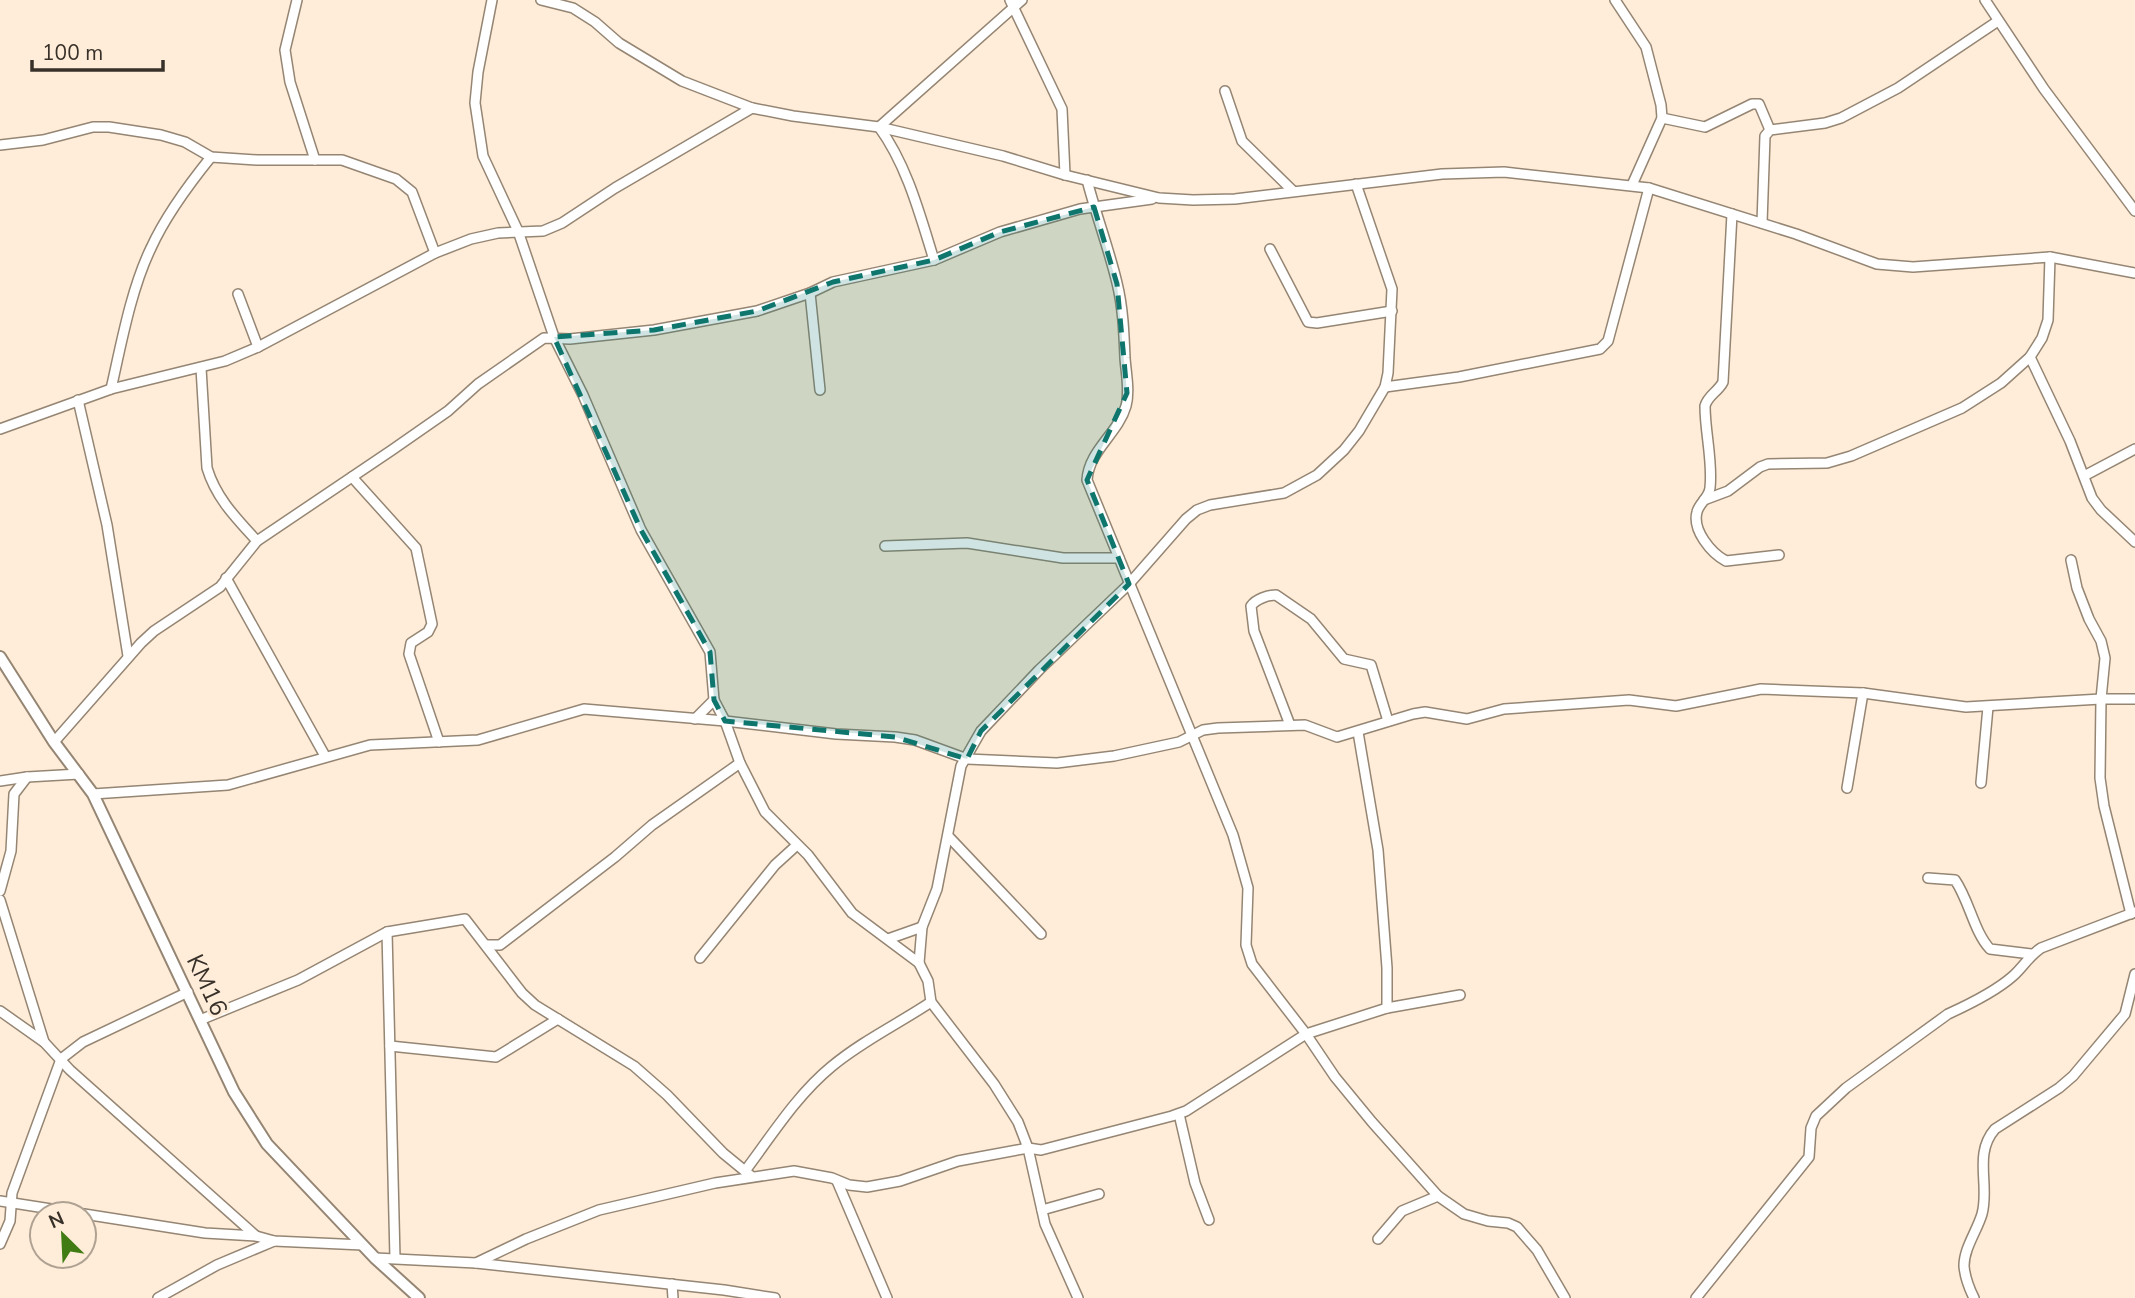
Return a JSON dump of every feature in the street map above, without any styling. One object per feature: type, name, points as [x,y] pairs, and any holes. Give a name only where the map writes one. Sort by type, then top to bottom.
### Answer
[{"type":"street","points":[[297,0],[285,50],[290,82],[315,159]]},
{"type":"street","points":[[492,0],[475,103],[483,156],[518,231],[554,337],[583,395],[641,530],[710,652],[714,700],[725,721],[740,763],[765,812],[808,855],[852,913],[919,963],[928,981],[931,1002],[1007,1103],[1028,1148],[1045,1224],[1077,1298]]},
{"type":"street","points":[[541,0],[573,8],[619,43],[682,81],[752,108],[879,127],[1003,156],[1065,175],[1159,198],[1235,199],[1442,174],[1504,172],[1649,188],[1762,223],[1877,264],[1895,267],[2050,257],[2135,273]]},
{"type":"street","points":[[879,127],[1011,4],[1023,0]]},
{"type":"street","points":[[1615,0],[1646,47],[1656,78],[1662,118],[1632,185]]},
{"type":"street","points":[[1985,0],[2044,89],[2135,211]]},
{"type":"street","points":[[1011,4],[1062,109],[1065,175]]},
{"type":"street","points":[[1762,223],[1765,136],[1770,130],[1825,123],[1841,117],[1898,88],[1998,20]]},
{"type":"street","points":[[1225,91],[1242,141],[1293,191]]},
{"type":"street","points":[[1662,118],[1705,127],[1752,104],[1759,104],[1770,130]]},
{"type":"street","points":[[0,429],[111,390],[225,361],[258,347],[435,253],[471,239],[518,231],[543,231],[562,223],[615,188],[752,108]]},
{"type":"street","points":[[0,145],[43,140],[93,127],[109,127],[161,135],[185,142],[211,157],[342,160],[406,185],[412,192],[435,253]]},
{"type":"street","points":[[879,127],[902,167],[934,260]]},
{"type":"street","points":[[111,390],[131,308],[149,251],[211,157]]},
{"type":"street","points":[[1087,180],[1117,284],[1123,319],[1127,393],[1126,406],[1094,457],[1087,480],[1233,835],[1248,888],[1245,931],[1248,955],[1327,1066],[1372,1122],[1438,1196],[1464,1214],[1517,1227],[1537,1250],[1566,1298]]},
{"type":"street","points":[[919,963],[922,927],[937,890],[961,766],[981,731],[1039,670],[1129,584],[1186,519],[1197,510],[1229,500],[1284,493],[1317,475],[1344,450],[1359,431],[1385,387],[1392,289],[1356,184]]},
{"type":"street","points":[[1385,387],[1459,377],[1600,349],[1608,341],[1649,188]]},
{"type":"street","points":[[54,742],[153,631],[211,593],[257,541],[448,411],[478,384],[544,338],[570,339],[654,330],[757,312],[833,282],[934,260],[1000,232],[1094,207],[1159,198]]},
{"type":"street","points":[[1732,214],[1723,382],[1717,392],[1707,399],[1705,406],[1710,488],[1696,513],[1697,522],[1701,534],[1715,555],[1726,561],[1779,555]]},
{"type":"street","points":[[1270,249],[1308,322],[1317,323],[1392,311]]},
{"type":"street","points":[[1704,500],[1728,491],[1768,464],[1831,463],[1933,422],[1962,408],[2001,383],[2030,357],[2042,338],[2048,320],[2050,257]]},
{"type":"street","points":[[810,293],[820,390]]},
{"type":"street","points":[[237,294],[258,347]]},
{"type":"street","points":[[2030,357],[2070,441],[2092,498],[2135,542]]},
{"type":"street","points":[[201,368],[207,468],[210,479],[225,505],[257,541]]},
{"type":"street","points":[[78,400],[107,525],[128,656]]},
{"type":"street","points":[[2084,476],[2135,449]]},
{"type":"street","points":[[352,477],[412,542],[421,561],[432,624],[428,632],[411,643],[409,654],[439,742]]},
{"type":"street","points":[[885,546],[967,543],[1063,558],[1119,558]]},
{"type":"street","points":[[1696,1298],[1809,1157],[1811,1128],[1816,1116],[1846,1088],[1948,1014],[1965,1007],[2013,976],[2031,954],[2133,913],[2100,778],[2101,699],[2105,659],[2101,641],[2077,588],[2071,561]]},
{"type":"street","points":[[226,578],[325,756]]},
{"type":"street","points":[[1290,725],[1252,624],[1253,602],[1270,595],[1276,595],[1306,615],[1344,659],[1371,665],[1388,721]]},
{"type":"street","name":"KM16","points":[[0,657],[54,742],[93,794],[250,1121],[267,1144],[375,1258],[419,1298]]},
{"type":"street","points":[[93,794],[228,785],[325,756],[386,743],[478,740],[494,737],[584,709],[836,734],[895,737],[915,740],[967,759],[1057,763],[1088,760],[1179,742],[1203,730],[1218,728],[1305,725],[1337,737],[1425,712],[1467,719],[1504,709],[1576,702],[1629,700],[1676,706],[1761,689],[1863,693],[1966,707],[2135,699]]},
{"type":"street","points":[[1847,788],[1863,693]]},
{"type":"street","points":[[695,719],[714,700]]},
{"type":"street","points":[[1981,783],[1988,706]]},
{"type":"street","points":[[1358,732],[1378,850],[1387,968],[1387,1008]]},
{"type":"street","points":[[486,945],[500,945],[615,857],[652,825],[740,763]]},
{"type":"street","points":[[0,781],[79,774]]},
{"type":"street","points":[[0,891],[11,851],[14,794],[27,777]]},
{"type":"street","points":[[0,781],[14,794]]},
{"type":"street","points":[[948,837],[1041,934]]},
{"type":"street","points":[[700,958],[775,865],[797,845]]},
{"type":"street","points":[[1928,878],[1955,880],[1963,892],[1983,941],[1990,949],[2031,954]]},
{"type":"street","points":[[0,900],[44,1042]]},
{"type":"street","points":[[200,1020],[298,980],[387,932],[465,919],[522,993],[535,1005],[634,1066],[748,1174]]},
{"type":"street","points":[[888,939],[922,927]]},
{"type":"street","points":[[387,932],[396,1258]]},
{"type":"street","points":[[497,960],[500,945]]},
{"type":"street","points":[[1974,1298],[1964,1265],[1984,1203],[1983,1160],[1987,1138],[1995,1129],[2073,1076],[2124,1014],[2135,974]]},
{"type":"street","points":[[0,1244],[10,1221],[12,1193],[61,1059],[83,1042],[188,992]]},
{"type":"street","points":[[476,1263],[526,1239],[599,1210],[748,1174],[794,1171],[858,1186],[884,1185],[945,1164],[1028,1148],[1041,1150],[1179,1114],[1306,1034],[1387,1008],[1460,995]]},
{"type":"street","points":[[2130,999],[2135,1011]]},
{"type":"street","points":[[748,1174],[795,1104],[830,1068],[931,1002]]},
{"type":"street","points":[[0,1012],[44,1042],[70,1070],[257,1236]]},
{"type":"street","points":[[390,1046],[496,1057],[558,1019]]},
{"type":"street","points":[[1179,1114],[1195,1183],[1209,1220]]},
{"type":"street","points":[[837,1181],[887,1298]]},
{"type":"street","points":[[1042,1210],[1099,1194]]},
{"type":"street","points":[[1378,1239],[1402,1212],[1438,1196]]},
{"type":"street","points":[[0,1201],[28,1205]]},
{"type":"street","points":[[98,1216],[192,1231],[257,1236],[274,1241],[363,1245]]},
{"type":"street","points":[[158,1298],[217,1265],[274,1241]]},
{"type":"street","points":[[375,1258],[476,1263],[775,1298]]},
{"type":"street","points":[[672,1284],[673,1298]]},
{"type":"highlighted area","points":[[1094,207],[1117,284],[1127,393],[1087,480],[1129,584],[981,731],[967,759],[895,737],[725,721],[714,700],[710,652],[641,530],[554,337],[654,330],[757,311],[833,282],[934,260],[1000,232]]}]
